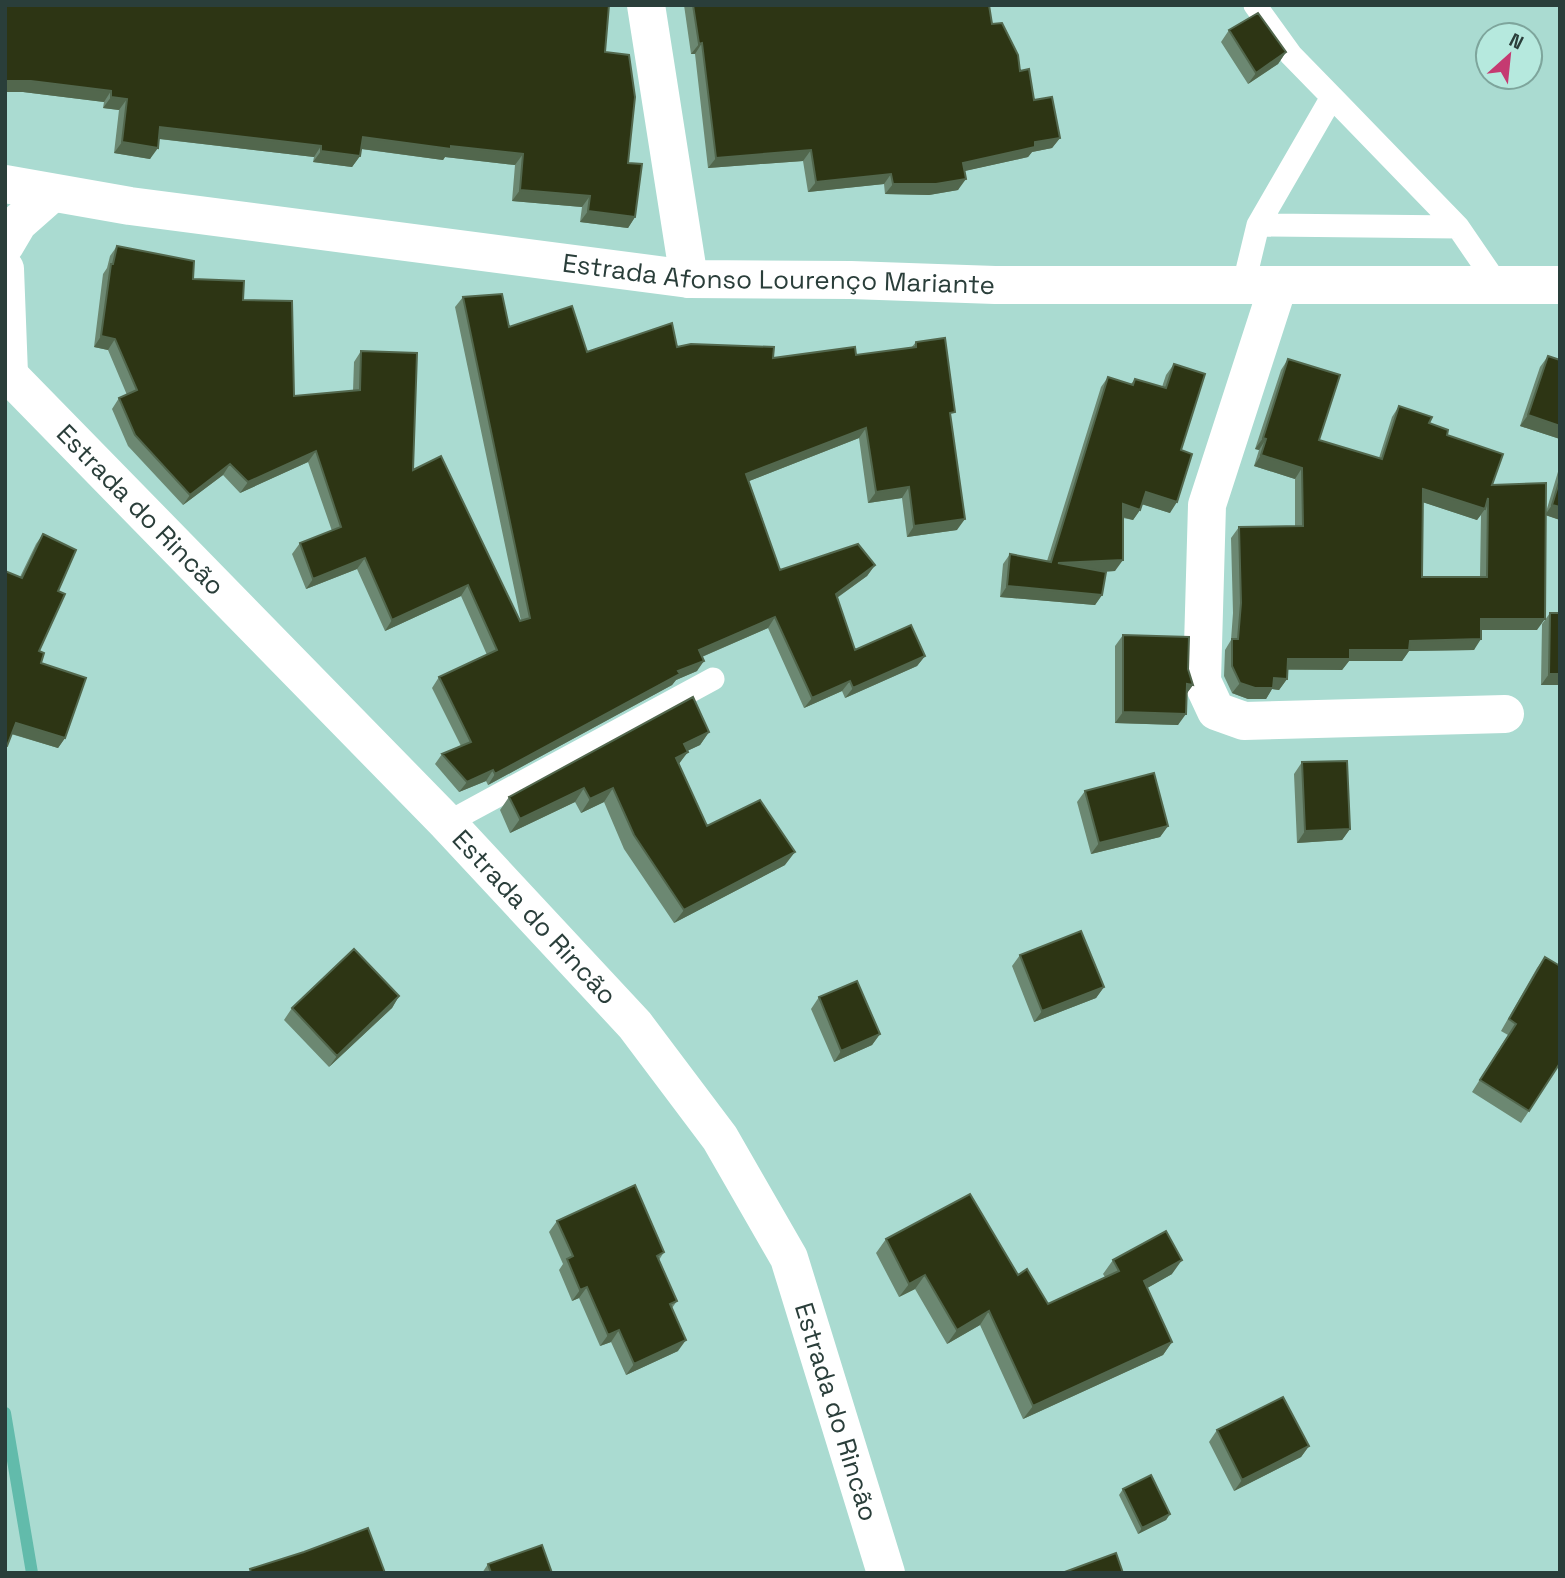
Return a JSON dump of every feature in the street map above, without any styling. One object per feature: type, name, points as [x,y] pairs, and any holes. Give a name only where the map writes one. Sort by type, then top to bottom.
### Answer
[{"type":"street","points":[[646,5],[689,279]]},
{"type":"street","name":"Estrada Afonso Lourenço Mariante","points":[[5,184],[130,206],[689,279],[851,280],[995,285],[1560,285]]},
{"type":"street","points":[[5,245],[18,223],[52,193]]},
{"type":"street","points":[[5,269],[6,369]]},
{"type":"street","points":[[1261,286],[1207,505],[1202,681],[1216,711],[1244,721],[1505,714]]},
{"type":"street","name":"Estrada do Rincão","points":[[6,369],[447,823],[635,1025],[720,1138],[789,1258],[886,1573]]},
{"type":"lane","points":[[1255,5],[1291,55],[1458,227],[1497,284]]},
{"type":"lane","points":[[1261,286],[1258,225],[1332,97]]},
{"type":"lane","points":[[1258,225],[1458,227]]},
{"type":"lane","points":[[447,823],[713,679]]},
{"type":"building","points":[[5,5],[609,5],[605,52],[629,55],[635,97],[628,163],[642,164],[635,217],[588,211],[590,196],[520,190],[523,154],[451,146],[451,149],[363,137],[360,156],[321,151],[321,146],[160,127],[158,148],[122,142],[127,99],[111,97],[111,91],[31,81],[5,82]]},
{"type":"building","points":[[693,5],[989,5],[992,24],[1002,23],[1018,55],[1020,71],[1029,69],[1034,100],[1052,97],[1060,138],[1035,142],[1035,147],[963,163],[966,179],[936,184],[893,184],[891,174],[816,182],[811,150],[716,158],[702,43],[699,44]]},
{"type":"building","points":[[1258,13],[1286,52],[1256,73],[1229,30]]},
{"type":"building","points":[[117,246],[194,261],[193,279],[244,281],[243,300],[292,301],[294,396],[360,390],[361,351],[417,353],[413,470],[441,456],[520,621],[530,618],[463,297],[502,294],[509,327],[572,306],[587,352],[672,323],[677,347],[691,344],[774,347],[773,358],[855,347],[856,355],[916,347],[916,342],[945,338],[955,412],[950,413],[965,519],[914,526],[909,487],[876,492],[866,428],[746,474],[780,570],[858,544],[875,565],[836,594],[855,650],[911,625],[925,656],[853,688],[850,681],[812,698],[775,617],[699,650],[704,661],[678,671],[680,674],[495,774],[493,770],[467,782],[442,754],[471,742],[439,677],[497,650],[468,585],[392,620],[365,558],[313,579],[300,543],[341,527],[316,451],[248,482],[230,464],[190,495],[135,435],[119,398],[137,390],[115,339],[101,336],[111,264]]},
{"type":"building","points":[[1548,356],[1560,360],[1560,426],[1528,415]]},
{"type":"building","points":[[1288,359],[1340,375],[1319,440],[1382,459],[1399,406],[1432,417],[1429,423],[1448,430],[1447,435],[1503,454],[1492,485],[1546,483],[1545,619],[1481,619],[1481,639],[1410,641],[1409,650],[1350,650],[1350,659],[1288,659],[1287,679],[1274,678],[1273,688],[1255,688],[1240,683],[1232,666],[1232,639],[1238,639],[1241,603],[1239,527],[1303,526],[1302,468],[1261,455],[1266,439],[1263,438]],"holes":[[[1423,489],[1485,509],[1488,498],[1487,577],[1422,577]]]},
{"type":"building","points":[[1174,364],[1205,374],[1181,450],[1192,454],[1177,502],[1146,492],[1140,510],[1123,504],[1123,560],[1058,563],[1106,572],[1102,595],[1007,586],[1010,554],[1051,562],[1108,377],[1133,385],[1135,379],[1166,388]]},
{"type":"building","points":[[1560,479],[1560,507],[1552,505]]},
{"type":"building","points":[[43,534],[76,550],[58,591],[65,594],[39,651],[44,653],[41,663],[86,678],[65,738],[16,723],[5,746],[5,571],[22,578]]},
{"type":"building","points":[[1550,613],[1560,613],[1560,674],[1549,674]]},
{"type":"building","points":[[1123,635],[1189,637],[1188,669],[1193,685],[1187,684],[1186,714],[1123,712]]},
{"type":"building","points":[[693,697],[709,732],[684,744],[688,752],[676,758],[707,826],[760,800],[795,852],[684,910],[634,835],[613,788],[590,799],[584,788],[520,819],[509,797]]},
{"type":"building","points":[[1347,761],[1350,829],[1305,831],[1302,762]]},
{"type":"building","points":[[1154,773],[1168,826],[1099,843],[1085,791]]},
{"type":"building","points":[[1081,931],[1104,987],[1042,1011],[1020,955]]},
{"type":"building","points":[[354,949],[399,996],[337,1056],[292,1008]]},
{"type":"building","points":[[1545,957],[1560,966],[1560,1063],[1529,1111],[1480,1080],[1516,1024],[1509,1019]]},
{"type":"building","points":[[857,981],[880,1034],[841,1051],[819,997]]},
{"type":"building","points":[[635,1185],[664,1252],[657,1256],[677,1301],[670,1304],[686,1340],[634,1364],[619,1330],[608,1335],[587,1287],[580,1290],[567,1259],[573,1256],[557,1221]]},
{"type":"building","points":[[970,1194],[1018,1275],[1027,1269],[1048,1304],[1119,1271],[1113,1260],[1166,1231],[1182,1260],[1144,1281],[1172,1342],[1033,1406],[989,1311],[957,1330],[925,1275],[909,1284],[886,1239]]},
{"type":"building","points":[[1283,1397],[1309,1446],[1242,1480],[1217,1430]]},
{"type":"building","points":[[1151,1475],[1170,1514],[1142,1528],[1123,1489]]},
{"type":"building","points":[[368,1528],[385,1573],[251,1573],[250,1569]]},
{"type":"building","points":[[542,1545],[552,1573],[491,1573],[488,1564]]},
{"type":"building","points":[[1116,1553],[1123,1573],[1062,1573]]},
{"type":"waterway","points":[[5,1413],[32,1573]]}]
